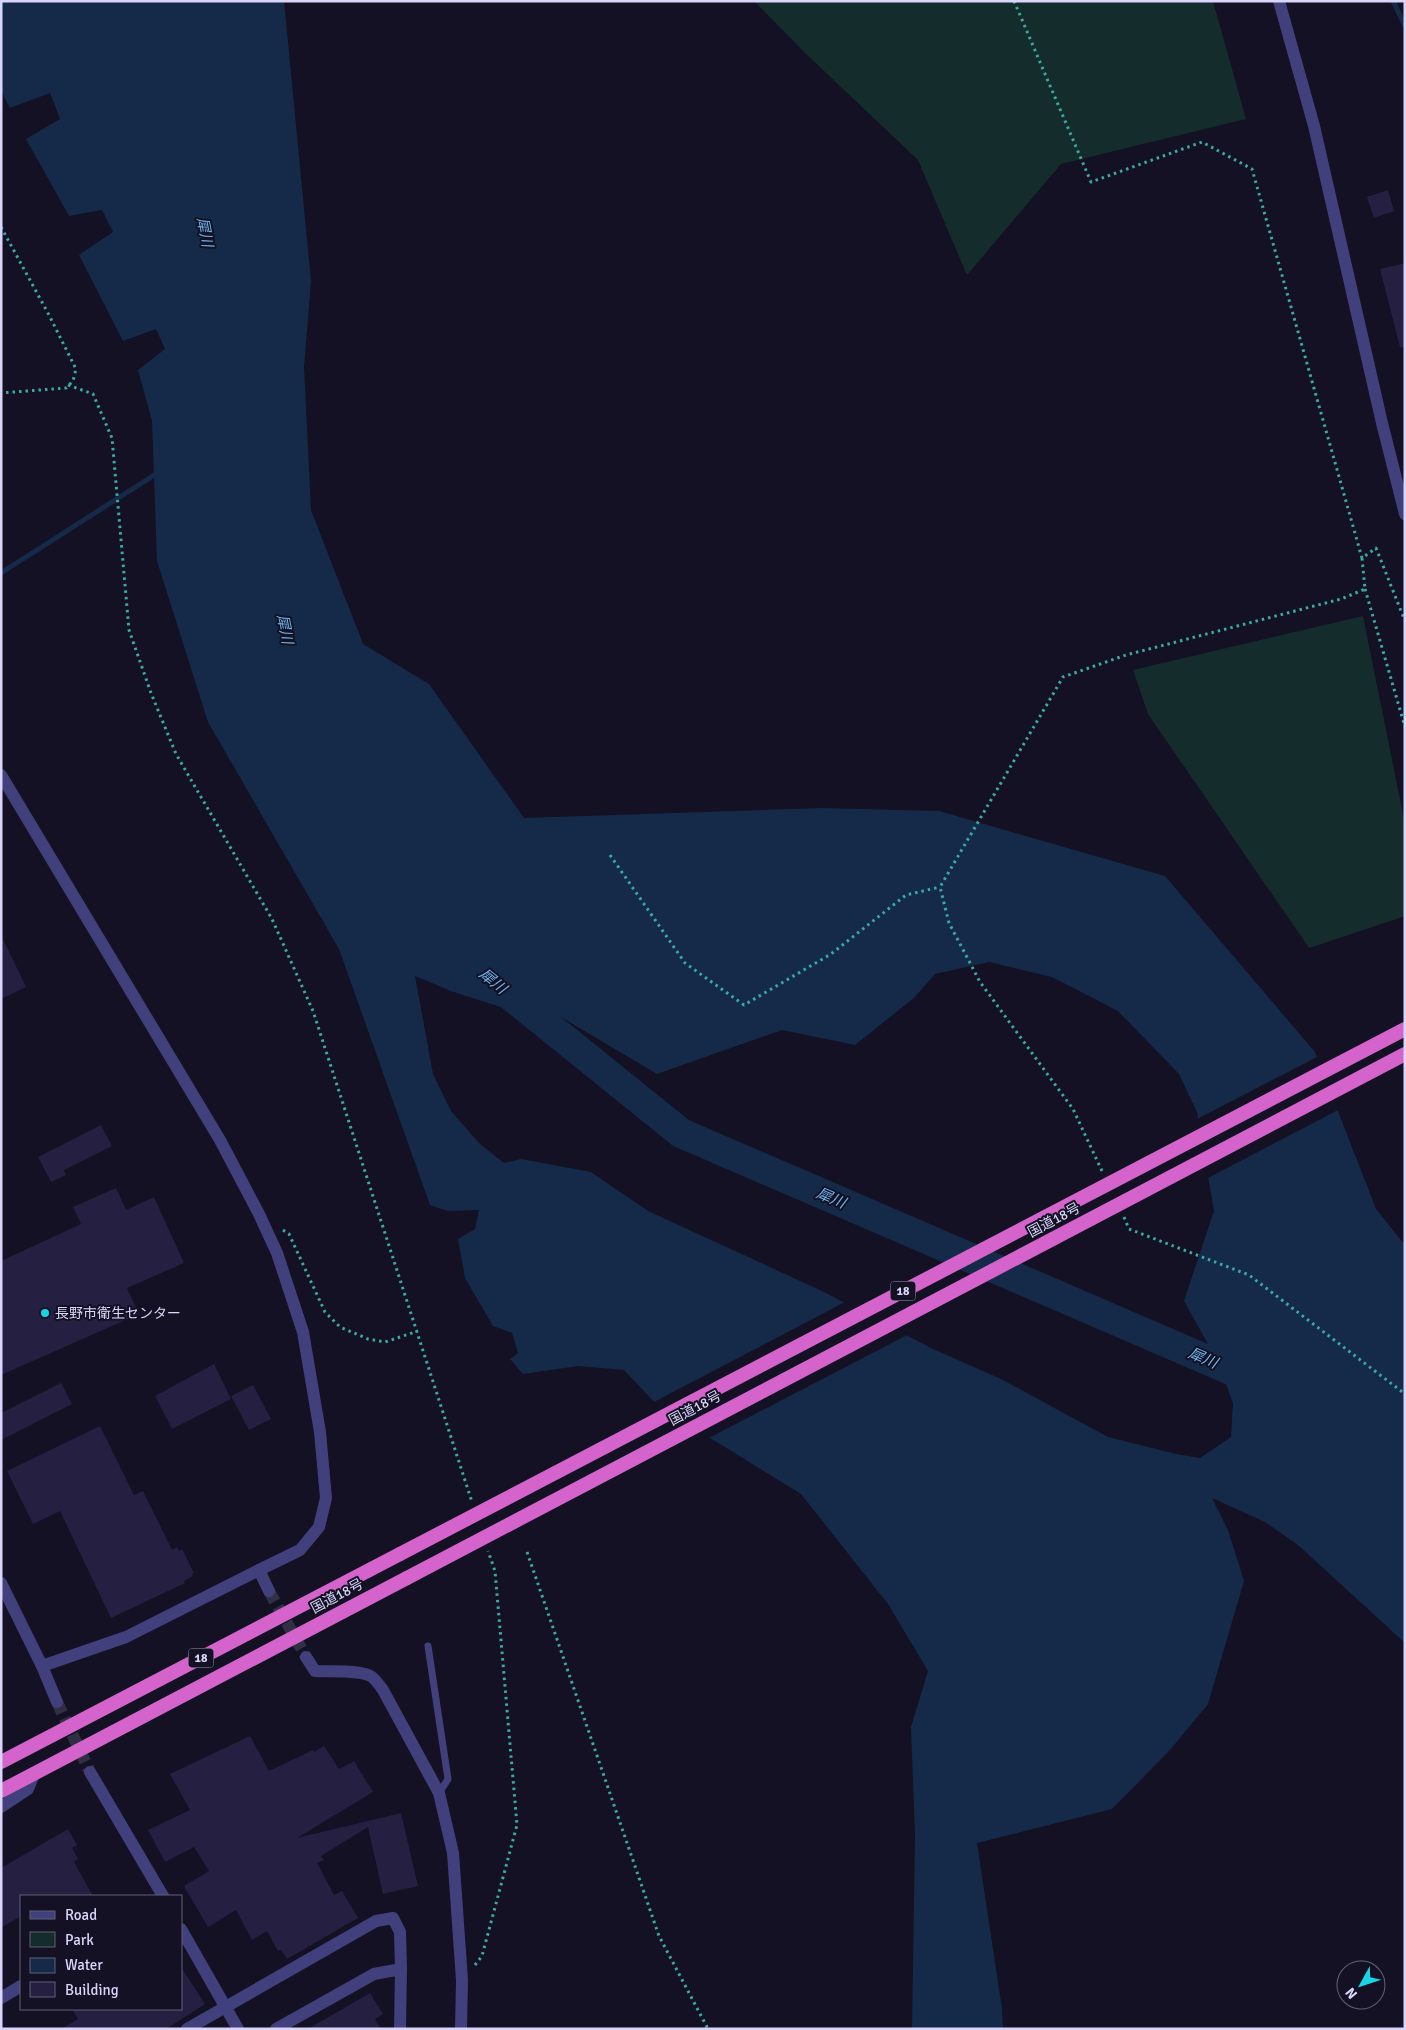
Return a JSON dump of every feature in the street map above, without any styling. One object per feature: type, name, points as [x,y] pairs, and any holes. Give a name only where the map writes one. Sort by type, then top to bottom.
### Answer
[{"type":"highway","name":"国道18号","points":[[1,1762],[1405,1028]]},
{"type":"highway","name":"国道18号","points":[[1,1791],[1405,1054]]},
{"type":"street","points":[[1279,1],[1314,126],[1382,423],[1405,514]]},
{"type":"street","points":[[1,775],[220,1140],[259,1214],[280,1262],[303,1332],[320,1432],[326,1498],[319,1527],[300,1550],[126,1637],[42,1666]]},
{"type":"street","points":[[258,1570],[269,1591]]},
{"type":"street","points":[[1,1583],[42,1666],[57,1702]]},
{"type":"street","points":[[306,1657],[315,1671],[336,1673],[354,1671],[372,1677],[383,1690],[439,1793],[454,1853],[462,1980],[461,2029]]},
{"type":"street","points":[[90,1772],[162,1895]]},
{"type":"street","points":[[1,1807],[28,1789],[34,1774]]},
{"type":"street","points":[[187,2029],[376,1920],[393,1918],[400,1932],[400,2029]]},
{"type":"street","points":[[182,1931],[238,2029]]},
{"type":"street","points":[[276,2029],[374,1974],[401,1969]]},
{"type":"street","points":[[1,1998],[20,1987]]},
{"type":"lane","points":[[428,1646],[448,1778],[439,1793]]},
{"type":"path","points":[[1014,1],[1091,182],[1202,142],[1252,170],[1362,558],[1365,589],[1405,727]]},
{"type":"path","points":[[1,227],[50,315],[76,369],[73,381],[66,388],[1,393]]},
{"type":"path","points":[[68,385],[93,394],[112,438],[130,630],[151,693],[176,754],[272,919],[313,1011],[474,1507]]},
{"type":"path","points":[[1362,558],[1376,548],[1405,621]]},
{"type":"path","points":[[610,855],[685,964],[744,1005],[831,954],[906,895],[940,887],[1063,677],[1126,655],[1341,599],[1365,589]]},
{"type":"path","points":[[281,1229],[289,1234],[325,1312],[340,1327],[368,1339],[385,1342],[418,1331]]},
{"type":"path","points":[[462,1980],[482,1956],[517,1825],[495,1571],[486,1544]]},
{"type":"path","points":[[527,1552],[659,1936],[708,2029]]},
{"type":"green space","points":[[754,1],[1213,1],[1246,119],[1061,164],[967,275],[918,160],[805,53]]},
{"type":"green space","points":[[1363,616],[1405,824],[1405,916],[1309,948],[1148,714],[1133,670]]},
{"type":"water","points":[[1,1],[284,1],[311,281],[304,367],[311,510],[363,644],[429,684],[524,818],[821,808],[939,811],[1165,876],[1315,1052],[1376,1209],[1405,1245],[1405,1643],[1298,1545],[1265,1522],[1212,1498],[1228,1530],[1244,1581],[1208,1704],[1170,1750],[1112,1809],[977,1843],[1002,2009],[1003,2029],[912,2029],[915,1835],[911,1727],[928,1671],[888,1604],[801,1494],[657,1405],[624,1370],[578,1366],[523,1374],[510,1359],[518,1353],[512,1333],[493,1326],[465,1278],[458,1239],[475,1229],[479,1210],[448,1211],[430,1205],[339,949],[208,722],[157,561],[152,421],[138,370],[165,349],[156,329],[123,341],[79,255],[113,232],[102,210],[69,216],[26,139],[60,119],[50,93],[10,108],[1,91]],"holes":[[[989,962],[1052,977],[1118,1011],[1179,1074],[1197,1112],[1214,1211],[1184,1301],[1217,1360],[1233,1403],[1231,1437],[1200,1458],[1108,1437],[1003,1380],[931,1348],[822,1291],[648,1211],[591,1172],[521,1159],[504,1163],[480,1144],[451,1111],[433,1074],[415,976],[451,991],[522,1014],[549,1010],[657,1074],[782,1030],[855,1045],[914,998],[935,974]]]},
{"type":"pier","points":[[1319,1056],[1340,1109],[1206,1179],[1195,1120]]},
{"type":"pier","points":[[847,1301],[909,1334],[707,1439],[652,1403]]},
{"type":"building","points":[[1388,190],[1394,211],[1374,218],[1367,197]]},
{"type":"building","points":[[1405,263],[1405,347],[1400,347],[1380,269]]},
{"type":"building","points":[[1,935],[26,987],[1,999]]},
{"type":"building","points":[[101,1125],[112,1146],[64,1170],[66,1175],[51,1182],[38,1157]]},
{"type":"building","points":[[116,1188],[126,1210],[154,1197],[184,1263],[127,1288],[139,1314],[1,1375],[1,1261],[81,1224],[73,1207]]},
{"type":"building","points":[[214,1364],[231,1399],[172,1429],[155,1396]]},
{"type":"building","points":[[61,1383],[72,1404],[1,1440],[1,1413]]},
{"type":"building","points":[[253,1385],[271,1419],[249,1430],[231,1396]]},
{"type":"building","points":[[100,1426],[134,1495],[143,1491],[172,1550],[177,1547],[179,1551],[182,1549],[194,1573],[192,1574],[193,1576],[184,1581],[185,1583],[111,1618],[60,1511],[33,1524],[7,1471]]},
{"type":"building","points":[[250,1736],[269,1771],[324,1746],[339,1769],[354,1761],[373,1792],[297,1838],[401,1813],[418,1886],[383,1894],[368,1827],[321,1856],[324,1860],[317,1863],[334,1895],[342,1891],[358,1918],[287,1959],[281,1950],[278,1951],[267,1931],[252,1940],[236,1910],[208,1927],[184,1886],[209,1871],[194,1847],[165,1862],[148,1830],[190,1810],[170,1774]]},
{"type":"building","points":[[68,1829],[77,1845],[72,1848],[78,1859],[74,1862],[92,1895],[20,1895],[20,1917],[1,1928],[1,1868]]},
{"type":"building","points":[[182,1969],[205,2004],[166,2029],[61,2029],[78,2019],[73,2010],[182,2010]]},
{"type":"building","points":[[370,1993],[383,2014],[375,2019],[381,2029],[308,2029]]},
{"type":"waterway","points":[[1393,1],[1405,26]]},
{"type":"waterway","points":[[1,573],[159,472]]},
{"type":"waterway","name":"犀川","points":[[500,987],[681,1133],[1256,1381]]},
{"type":"tunnel","points":[[269,1591],[306,1657]]},
{"type":"tunnel","points":[[57,1702],[90,1772]]},
{"type":"place","name":"長野市衛生センター","points":[[45,1313]]}]
